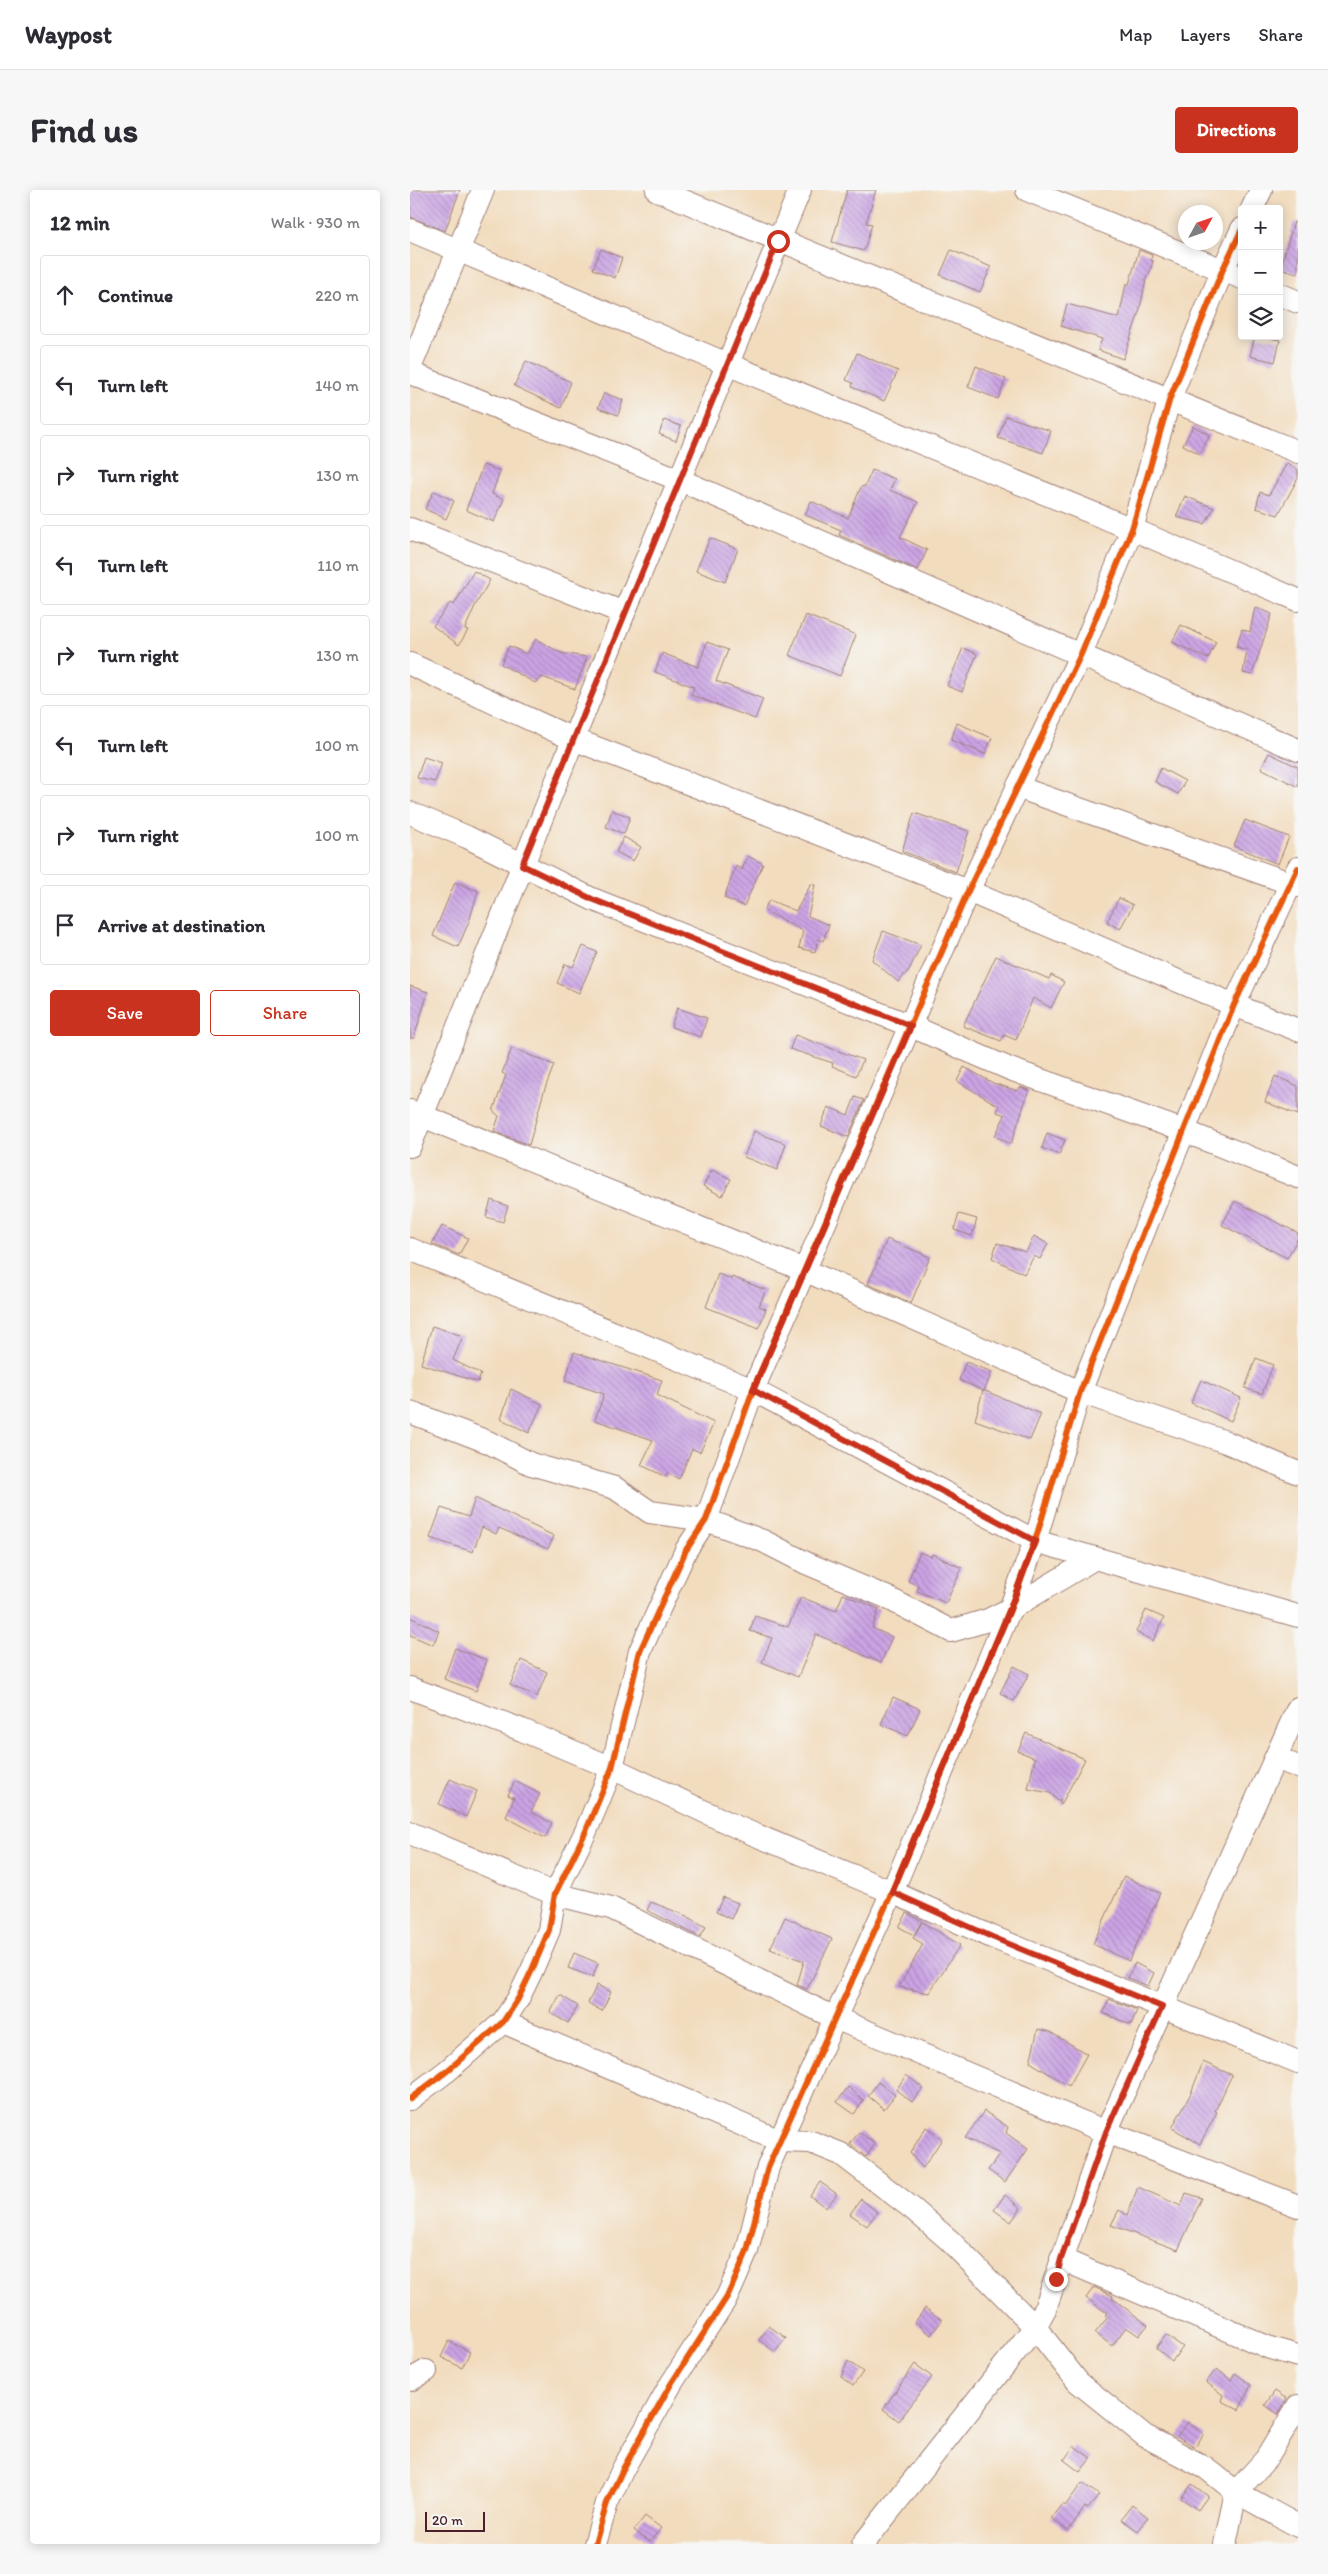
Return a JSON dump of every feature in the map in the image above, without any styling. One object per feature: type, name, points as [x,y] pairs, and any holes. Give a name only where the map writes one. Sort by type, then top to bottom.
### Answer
[{"type":"street","points":[[410,368],[483,190]]},
{"type":"street","points":[[657,190],[778,241],[1170,398],[1298,452]]},
{"type":"street","points":[[410,1146],[416,1113],[522,865],[624,613],[800,190]]},
{"type":"street","points":[[1027,190],[1232,273]]},
{"type":"street","points":[[1254,205],[1261,190]]},
{"type":"street","points":[[410,230],[727,364],[1132,529],[1298,600]]},
{"type":"street","points":[[410,2099],[503,2022],[518,2000],[548,1930],[555,1894],[586,1831],[612,1768],[640,1651],[686,1550],[706,1520],[753,1390],[968,890],[1081,654],[1132,529],[1170,398],[1232,273],[1238,247]]},
{"type":"street","points":[[1281,295],[1298,302]]},
{"type":"street","points":[[410,372],[680,480],[1298,750]]},
{"type":"street","points":[[410,529],[624,613]]},
{"type":"street","points":[[410,664],[573,739],[968,890],[1234,1005],[1298,1030]]},
{"type":"street","points":[[595,2544],[608,2503],[623,2469],[671,2384],[727,2297],[747,2251],[768,2167],[892,1892],[1010,1609],[1035,1541],[1080,1392],[1234,1005],[1296,879],[1017,787]]},
{"type":"street","points":[[410,813],[467,837],[592,899],[911,1026],[1010,1069],[1184,1131],[1298,1177]]},
{"type":"street","points":[[416,1113],[804,1270],[1080,1392],[1226,1442],[1298,1473]]},
{"type":"street","points":[[410,1249],[753,1390],[1035,1541],[1298,1616]]},
{"type":"street","points":[[410,1412],[488,1442],[531,1464],[615,1488],[635,1504],[650,1512],[706,1520],[763,1542],[806,1563],[886,1596],[951,1631],[988,1620],[1010,1609],[1095,1558]]},
{"type":"street","points":[[410,1688],[522,1730],[612,1768],[739,1828],[892,1892],[992,1937],[1298,2062]]},
{"type":"street","points":[[863,2544],[1035,2327],[1048,2301],[1106,2132],[1298,1708]]},
{"type":"street","points":[[1276,1758],[1298,1767]]},
{"type":"street","points":[[410,1833],[555,1894],[612,1908],[835,2018],[1106,2132],[1298,2206]]},
{"type":"street","points":[[503,2022],[780,2141],[811,2142],[841,2154],[913,2209],[949,2240],[1035,2327],[1086,2388],[1145,2436],[1206,2468],[1236,2492],[1298,2526]]},
{"type":"street","points":[[1061,2259],[1270,2348],[1298,2356]]},
{"type":"street","points":[[1225,2544],[1236,2492],[1266,2459],[1298,2406]]},
{"type":"building","points":[[410,190],[460,190],[445,231],[410,217]]},
{"type":"building","points":[[847,190],[876,190],[866,223],[872,224],[864,251],[832,242]]},
{"type":"building","points":[[1294,222],[1298,223],[1298,274],[1283,269],[1283,258]]},
{"type":"building","points":[[601,249],[622,258],[615,278],[593,269]]},
{"type":"building","points":[[951,250],[991,267],[980,292],[940,275]]},
{"type":"building","points":[[1139,250],[1152,255],[1151,260],[1153,261],[1149,275],[1147,275],[1139,313],[1123,359],[1098,350],[1102,339],[1061,326],[1067,304],[1119,318],[1126,284],[1129,284]]},
{"type":"building","points":[[1254,340],[1280,340],[1275,362],[1250,356]]},
{"type":"building","points":[[857,353],[898,371],[884,401],[852,387],[853,383],[846,380]]},
{"type":"building","points":[[526,361],[571,382],[561,408],[514,386]]},
{"type":"building","points":[[976,366],[1006,379],[998,399],[968,387]]},
{"type":"building","points":[[604,393],[623,400],[618,415],[598,408]]},
{"type":"building","points":[[1006,416],[1051,431],[1043,453],[998,438]]},
{"type":"building","points":[[664,420],[681,426],[676,441],[659,434]]},
{"type":"building","points":[[1193,426],[1210,435],[1200,454],[1183,445]]},
{"type":"building","points":[[1287,463],[1298,470],[1298,478],[1278,515],[1256,508],[1260,492],[1269,495]]},
{"type":"building","points":[[483,465],[500,471],[492,494],[504,499],[494,522],[466,510]]},
{"type":"building","points":[[872,470],[895,479],[890,490],[918,502],[900,537],[927,550],[918,570],[839,535],[841,530],[805,515],[811,501],[848,518],[861,487],[865,486]]},
{"type":"building","points":[[434,491],[454,501],[446,519],[425,509]]},
{"type":"building","points":[[1185,496],[1214,508],[1205,524],[1176,517]]},
{"type":"building","points":[[710,538],[738,549],[725,582],[696,571]]},
{"type":"building","points":[[474,571],[490,580],[475,606],[465,629],[468,630],[459,645],[433,626],[450,603],[454,605]]},
{"type":"building","points":[[1255,607],[1272,614],[1252,675],[1243,673],[1247,650],[1236,647],[1242,629],[1250,632]]},
{"type":"building","points":[[806,615],[856,635],[840,676],[789,655]]},
{"type":"building","points":[[1181,625],[1216,642],[1208,659],[1172,642]]},
{"type":"building","points":[[536,639],[561,653],[587,657],[575,689],[542,677],[535,683],[501,664],[509,646],[527,654]]},
{"type":"building","points":[[707,642],[728,650],[716,681],[763,699],[755,719],[691,695],[694,687],[655,672],[662,653],[698,667]]},
{"type":"building","points":[[963,648],[977,654],[962,692],[947,686]]},
{"type":"building","points":[[957,723],[992,738],[985,754],[951,740]]},
{"type":"building","points":[[1269,753],[1298,767],[1298,787],[1261,768]]},
{"type":"building","points":[[424,757],[442,763],[435,782],[417,778]]},
{"type":"building","points":[[1161,768],[1185,781],[1178,794],[1155,782]]},
{"type":"building","points":[[612,810],[630,817],[624,834],[606,827]]},
{"type":"building","points":[[914,813],[969,831],[956,872],[902,851]]},
{"type":"building","points":[[1245,820],[1289,837],[1278,864],[1234,846]]},
{"type":"building","points":[[624,837],[641,847],[633,861],[616,852]]},
{"type":"building","points":[[748,856],[763,864],[744,906],[724,898],[736,866],[742,870]]},
{"type":"building","points":[[455,882],[478,891],[469,922],[458,947],[433,936]]},
{"type":"building","points":[[811,884],[815,885],[808,916],[829,925],[823,941],[818,939],[815,952],[799,948],[803,931],[764,910],[769,900],[796,911]]},
{"type":"building","points":[[1119,898],[1133,905],[1120,929],[1107,922]]},
{"type":"building","points":[[883,931],[921,945],[909,970],[898,982],[872,960]]},
{"type":"building","points":[[583,946],[597,952],[579,993],[557,983],[565,964],[573,967]]},
{"type":"building","points":[[996,956],[1049,979],[1051,975],[1064,982],[1051,1008],[1033,998],[1016,1040],[1004,1035],[1001,1041],[963,1026]]},
{"type":"building","points":[[410,986],[428,992],[414,1038],[410,1038]]},
{"type":"building","points":[[677,1008],[707,1018],[701,1037],[671,1027]]},
{"type":"building","points":[[795,1035],[863,1060],[856,1076],[832,1066],[833,1063],[790,1049]]},
{"type":"building","points":[[512,1048],[554,1065],[544,1091],[529,1145],[494,1131],[499,1116],[493,1111],[506,1075],[502,1073]]},
{"type":"building","points":[[964,1067],[993,1083],[1018,1091],[1020,1087],[1029,1090],[1011,1144],[995,1136],[1005,1115],[997,1112],[999,1106],[957,1081]]},
{"type":"building","points":[[1275,1076],[1298,1086],[1298,1115],[1265,1102]]},
{"type":"building","points":[[855,1097],[864,1100],[848,1137],[821,1126],[828,1107],[848,1115]]},
{"type":"building","points":[[754,1131],[786,1144],[777,1170],[744,1157]]},
{"type":"building","points":[[1047,1133],[1065,1140],[1059,1155],[1042,1148]]},
{"type":"building","points":[[712,1170],[731,1179],[722,1196],[703,1186]]},
{"type":"building","points":[[491,1200],[508,1206],[503,1222],[486,1217]]},
{"type":"building","points":[[1235,1201],[1298,1233],[1298,1238],[1287,1258],[1222,1225]]},
{"type":"building","points":[[959,1214],[977,1219],[972,1236],[954,1230]]},
{"type":"building","points":[[442,1226],[468,1238],[459,1255],[432,1244]]},
{"type":"building","points":[[1034,1236],[1048,1244],[1040,1259],[1034,1256],[1024,1274],[992,1258],[997,1243],[1026,1252]]},
{"type":"building","points":[[887,1239],[930,1257],[911,1303],[868,1284]]},
{"type":"building","points":[[718,1274],[731,1279],[732,1277],[766,1290],[759,1306],[766,1309],[759,1328],[706,1307]]},
{"type":"building","points":[[432,1326],[463,1336],[453,1360],[481,1374],[478,1382],[421,1364]]},
{"type":"building","points":[[574,1352],[662,1380],[657,1395],[714,1423],[700,1452],[692,1449],[679,1479],[667,1473],[666,1477],[641,1465],[653,1440],[595,1420],[604,1394],[565,1381]]},
{"type":"building","points":[[1256,1358],[1273,1365],[1262,1394],[1245,1388]]},
{"type":"building","points":[[966,1362],[992,1372],[984,1391],[959,1380]]},
{"type":"building","points":[[1201,1380],[1241,1398],[1231,1421],[1191,1403]]},
{"type":"building","points":[[511,1389],[542,1404],[529,1433],[501,1419]]},
{"type":"building","points":[[983,1390],[1041,1414],[1030,1440],[975,1420]]},
{"type":"building","points":[[475,1498],[554,1536],[548,1549],[499,1528],[496,1534],[482,1527],[473,1552],[430,1538],[441,1508],[469,1517]]},
{"type":"building","points":[[920,1552],[931,1557],[932,1554],[962,1568],[946,1603],[917,1591],[919,1586],[908,1581]]},
{"type":"building","points":[[843,1594],[879,1609],[872,1628],[892,1637],[881,1663],[816,1634],[798,1677],[762,1662],[772,1638],[750,1631],[755,1616],[788,1627],[801,1597],[836,1611]]},
{"type":"building","points":[[1146,1610],[1164,1618],[1153,1641],[1136,1632]]},
{"type":"building","points":[[410,1617],[439,1631],[433,1645],[410,1635]]},
{"type":"building","points":[[455,1648],[487,1660],[476,1691],[444,1679]]},
{"type":"building","points":[[521,1660],[547,1672],[537,1697],[510,1685]]},
{"type":"building","points":[[1014,1666],[1029,1674],[1014,1701],[1000,1693]]},
{"type":"building","points":[[893,1697],[920,1709],[908,1736],[881,1724]]},
{"type":"building","points":[[1026,1733],[1085,1759],[1061,1805],[1060,1799],[1058,1801],[1050,1793],[1028,1789],[1035,1758],[1018,1751]]},
{"type":"building","points":[[450,1779],[477,1791],[466,1817],[439,1804]]},
{"type":"building","points":[[515,1781],[540,1794],[531,1812],[552,1823],[545,1838],[506,1817],[514,1798],[508,1795]]},
{"type":"building","points":[[1124,1876],[1160,1893],[1129,1961],[1093,1944]]},
{"type":"building","points":[[723,1897],[738,1903],[731,1919],[716,1912]]},
{"type":"building","points":[[651,1902],[687,1916],[706,1927],[700,1937],[647,1910]]},
{"type":"building","points":[[907,1913],[922,1921],[914,1935],[899,1927]]},
{"type":"building","points":[[785,1917],[832,1939],[807,1989],[797,1985],[804,1961],[770,1949]]},
{"type":"building","points":[[922,1922],[960,1945],[929,1993],[899,1987],[923,1944],[913,1938]]},
{"type":"building","points":[[574,1953],[598,1963],[593,1977],[568,1968]]},
{"type":"building","points":[[1135,1963],[1154,1973],[1148,1986],[1128,1978]]},
{"type":"building","points":[[597,1985],[611,1992],[602,2011],[588,2003]]},
{"type":"building","points":[[560,1995],[578,2006],[568,2023],[550,2013]]},
{"type":"building","points":[[1109,1999],[1137,2010],[1131,2025],[1103,2013]]},
{"type":"building","points":[[1038,2029],[1050,2032],[1087,2054],[1069,2086],[1030,2062]]},
{"type":"building","points":[[1203,2062],[1232,2075],[1215,2111],[1217,2112],[1200,2144],[1172,2128],[1191,2093]]},
{"type":"building","points":[[906,2075],[923,2088],[912,2102],[896,2090]]},
{"type":"building","points":[[878,2082],[895,2095],[884,2109],[868,2096]]},
{"type":"building","points":[[848,2087],[864,2100],[854,2114],[837,2102]]},
{"type":"building","points":[[984,2111],[1008,2127],[1006,2133],[1028,2149],[1005,2182],[988,2170],[1000,2154],[965,2138]]},
{"type":"building","points":[[926,2127],[942,2139],[923,2168],[910,2153]]},
{"type":"building","points":[[859,2132],[875,2144],[866,2157],[850,2144]]},
{"type":"building","points":[[820,2182],[837,2194],[826,2208],[810,2196]]},
{"type":"building","points":[[1138,2187],[1181,2206],[1186,2193],[1202,2198],[1178,2250],[1111,2225],[1119,2210],[1127,2215]]},
{"type":"building","points":[[1005,2195],[1021,2208],[1011,2222],[994,2210]]},
{"type":"building","points":[[861,2199],[877,2212],[867,2226],[850,2214]]},
{"type":"building","points":[[1094,2287],[1113,2296],[1112,2298],[1148,2325],[1139,2336],[1126,2327],[1112,2346],[1095,2333],[1108,2317],[1105,2315],[1107,2313],[1086,2298]]},
{"type":"building","points":[[925,2308],[942,2320],[931,2335],[915,2322]]},
{"type":"building","points":[[769,2326],[786,2338],[775,2352],[759,2340]]},
{"type":"building","points":[[1166,2335],[1183,2347],[1172,2361],[1156,2348]]},
{"type":"building","points":[[449,2341],[470,2352],[462,2368],[441,2357]]},
{"type":"building","points":[[848,2361],[863,2372],[853,2386],[841,2377]]},
{"type":"building","points":[[915,2364],[932,2377],[899,2421],[883,2409]]},
{"type":"building","points":[[1217,2369],[1231,2380],[1235,2373],[1251,2385],[1239,2410],[1221,2401],[1223,2395],[1206,2382]]},
{"type":"building","points":[[1275,2391],[1287,2399],[1278,2414],[1265,2405]]},
{"type":"building","points":[[1188,2422],[1204,2434],[1195,2447],[1177,2436]]},
{"type":"building","points":[[1074,2446],[1091,2458],[1080,2472],[1064,2460]]},
{"type":"building","points":[[1082,2483],[1099,2495],[1088,2509],[1085,2507],[1068,2531],[1051,2518],[1062,2504],[1065,2506]]},
{"type":"building","points":[[1192,2484],[1208,2496],[1198,2510],[1181,2498]]},
{"type":"building","points":[[1132,2505],[1148,2517],[1138,2531],[1121,2519]]},
{"type":"building","points":[[645,2516],[661,2528],[650,2542],[634,2530]]},
{"type":"cycle path","points":[[410,2099],[447,2071],[503,2022],[518,1999],[532,1970],[549,1930],[555,1894],[586,1831],[612,1768],[640,1651],[686,1550],[706,1520],[753,1390],[968,891],[1081,654],[1132,529],[1170,398],[1238,237]]},
{"type":"cycle path","points":[[595,2544],[607,2503],[623,2469],[671,2384],[727,2297],[747,2251],[768,2167],[892,1892],[1010,1609],[1035,1541],[1080,1392],[1234,1005],[1298,868]]},
{"type":"route","points":[[778,241],[522,865],[592,899],[911,1026],[753,1390],[1035,1541],[1010,1609],[892,1892],[992,1937],[1162,2007],[1106,2132],[1061,2259],[1056,2279]]}]
